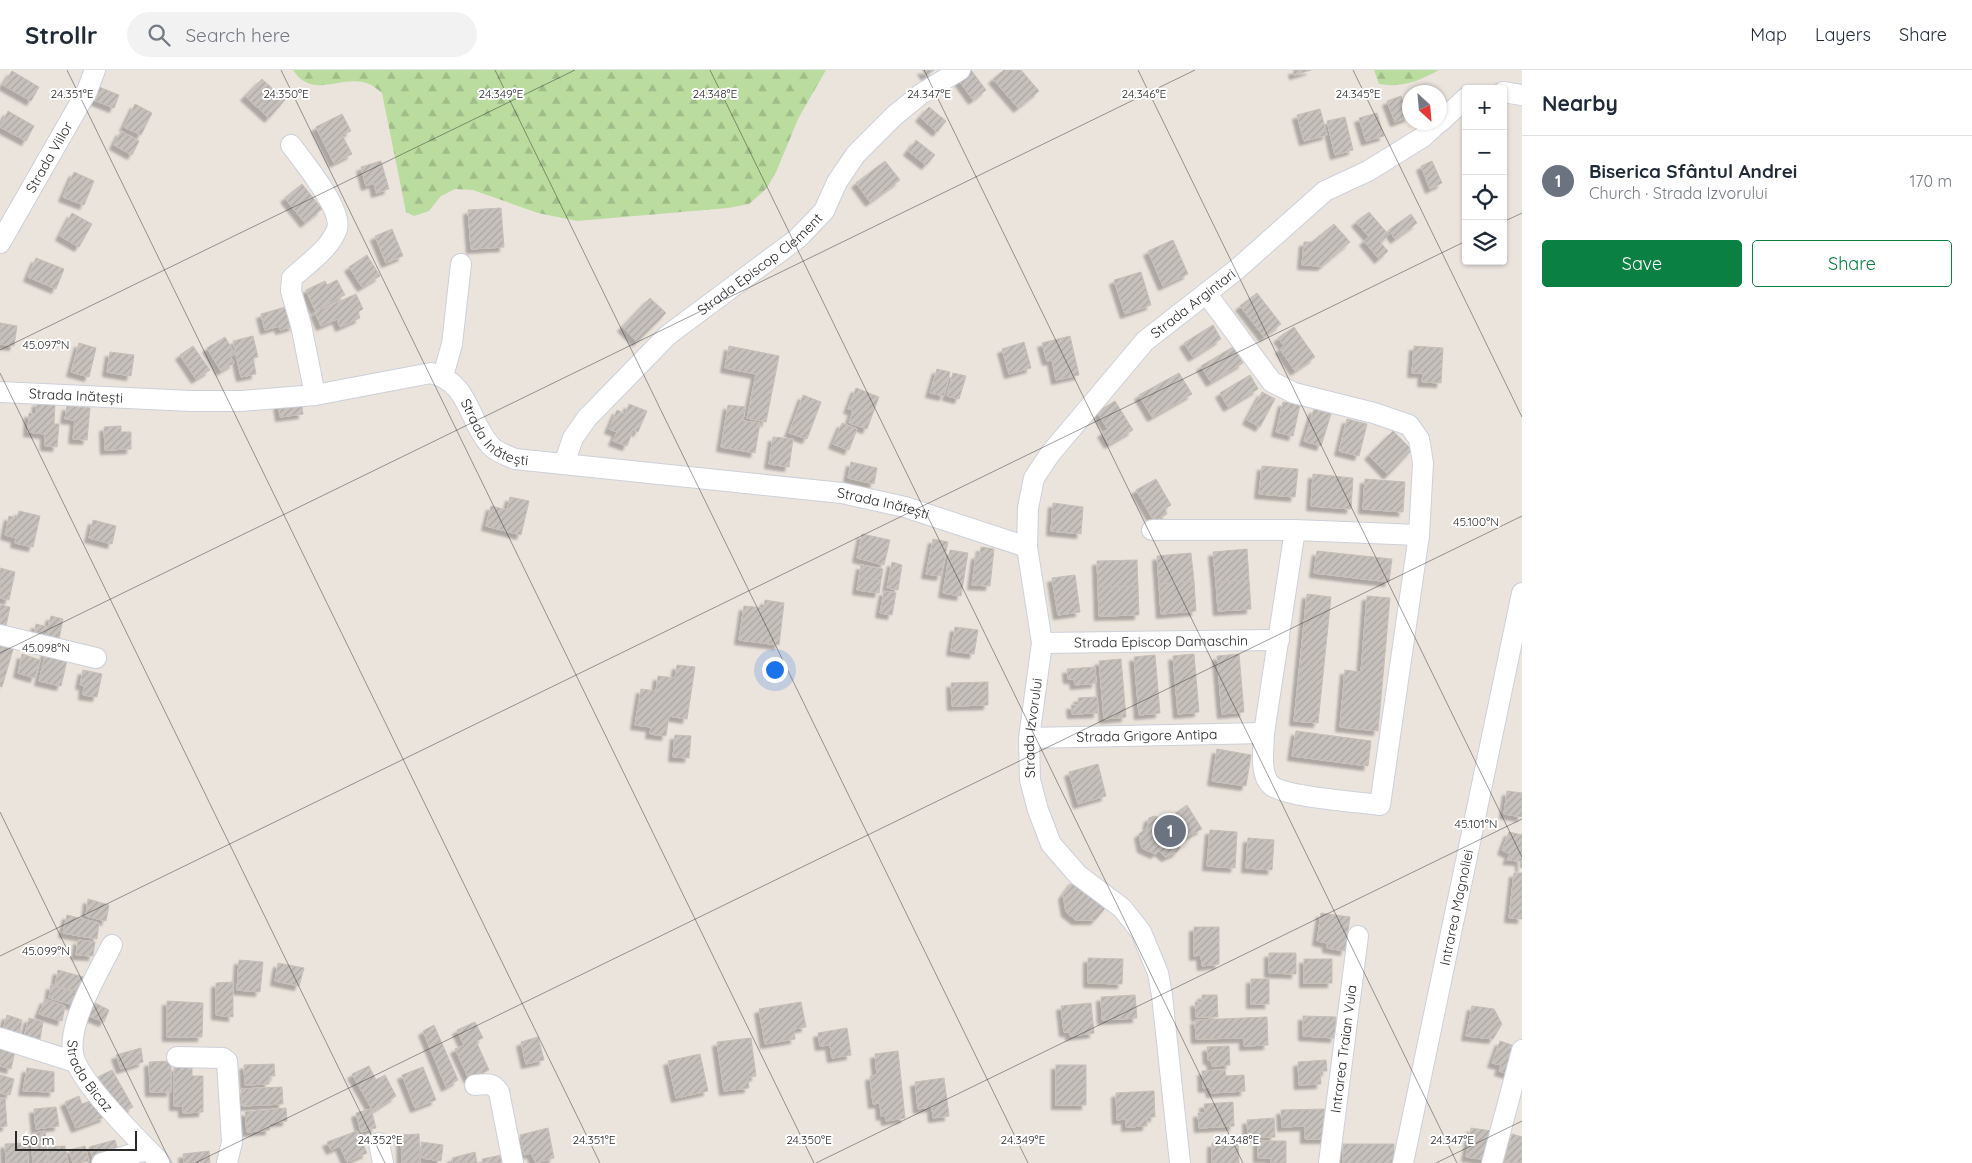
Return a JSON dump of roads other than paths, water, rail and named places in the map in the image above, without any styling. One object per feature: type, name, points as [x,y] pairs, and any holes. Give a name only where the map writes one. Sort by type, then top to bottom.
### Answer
[{"type":"street","name":"Strada Viilor","points":[[0,243],[87,91],[95,70]]},
{"type":"street","name":"Strada Episcop Clement","points":[[564,464],[573,438],[587,418],[668,335],[797,239],[824,211],[837,182],[856,154],[894,116],[921,94],[960,70]]},
{"type":"street","points":[[1507,93],[1522,96]]},
{"type":"street","name":"Strada Argintari","points":[[1447,115],[1462,102]]},
{"type":"street","name":"Strada Argintari","points":[[1027,546],[1028,508],[1034,478],[1050,454],[1145,341],[1206,293],[1325,191],[1368,170],[1423,137],[1430,130]]},
{"type":"street","points":[[292,145],[322,188],[335,213],[338,227],[331,241],[292,278],[291,290],[302,325],[315,395]]},
{"type":"street","points":[[443,376],[452,344],[461,264]]},
{"type":"street","points":[[1206,293],[1272,382],[1294,393],[1374,413],[1409,425],[1419,439],[1423,463],[1419,535],[1380,805],[1285,792],[1270,785],[1264,767],[1264,733],[1295,530]]},
{"type":"street","name":"Strada Inătești","points":[[0,392],[192,401],[241,401],[315,395],[432,373],[443,376],[456,386],[490,444],[499,453],[515,459],[842,493],[904,506],[1027,546]]},
{"type":"street","points":[[1152,530],[1295,530],[1419,535]]},
{"type":"street","name":"Strada Izvorului","points":[[1027,546],[1042,644],[1029,738],[1030,780],[1038,810],[1051,844],[1078,875],[1122,908],[1141,932],[1151,952],[1158,973],[1162,995],[1180,1163]]},
{"type":"street","name":"Intrarea Magnoliei","points":[[1403,1163],[1522,593]]},
{"type":"street","points":[[0,635],[96,658]]},
{"type":"street","name":"Strada Episcop Damaschin","points":[[1042,644],[1279,640]]},
{"type":"street","name":"Strada Grigore Antipa","points":[[1029,738],[1264,733]]},
{"type":"street","name":"Intrarea Traian Vuia","points":[[1329,1163],[1358,936]]},
{"type":"street","name":"Strada Bicaz","points":[[112,945],[74,1027],[72,1051],[75,1062],[90,1084],[146,1150],[161,1163]]},
{"type":"street","points":[[0,1038],[75,1062]]},
{"type":"street","points":[[1492,1163],[1522,1050]]},
{"type":"street","points":[[177,1057],[223,1058],[227,1061],[232,1142],[227,1163]]},
{"type":"street","points":[[475,1085],[489,1083],[500,1092],[513,1163]]},
{"type":"street","points":[[379,1143],[383,1163]]},
{"type":"street","points":[[102,1163],[146,1150]]},
{"type":"place","name":"Biserica Sfântul Andrei","points":[[1170,831]]}]
